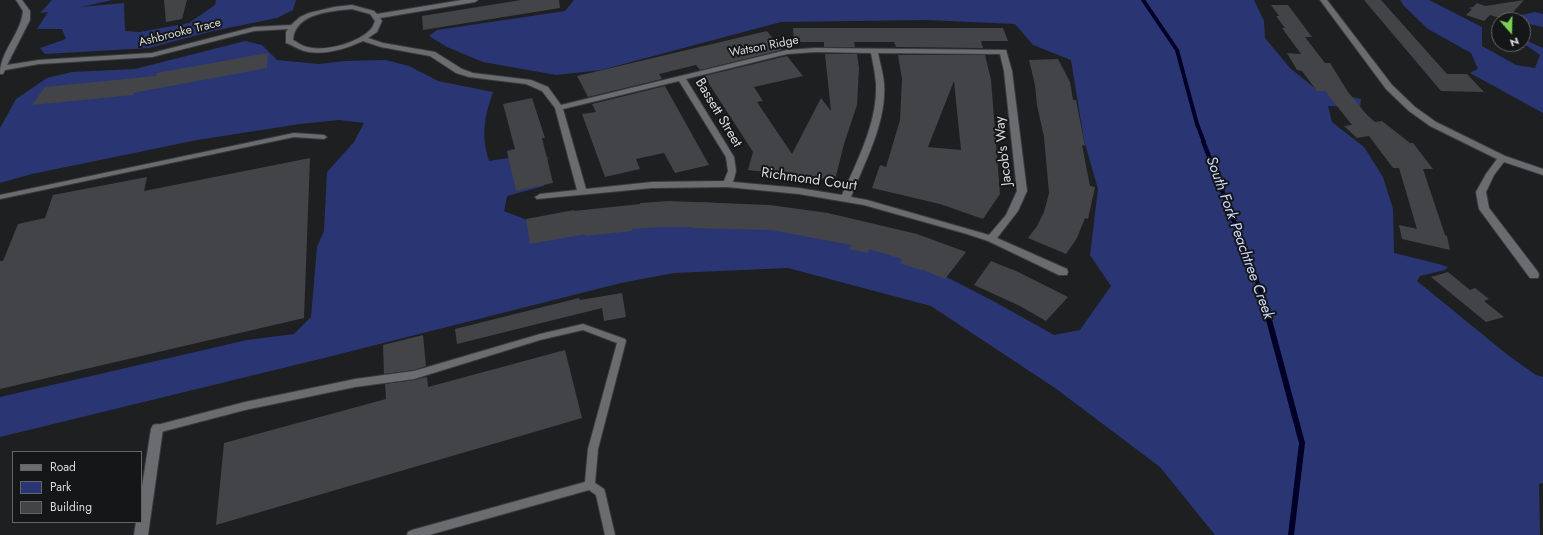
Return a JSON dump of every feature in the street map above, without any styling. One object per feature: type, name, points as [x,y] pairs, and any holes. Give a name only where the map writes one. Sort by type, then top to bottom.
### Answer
[{"type":"street","points":[[1,70],[26,20],[28,11],[19,0]]},
{"type":"street","points":[[378,16],[379,22],[377,27],[364,39],[351,45],[336,49],[306,50],[295,46],[289,41],[288,34],[292,27],[311,14],[338,8],[363,8],[378,16],[455,2],[475,0]]},
{"type":"street","points":[[1323,0],[1389,87],[1412,109],[1433,124],[1502,158],[1543,172]]},
{"type":"street","name":"Ashbrooke Trace","points":[[1,70],[39,62],[152,55],[254,28],[292,27]]},
{"type":"street","points":[[364,39],[381,45],[432,54],[459,71],[472,75],[528,82],[545,89],[559,108],[582,192]]},
{"type":"street","name":"Watson Ridge","points":[[559,108],[787,52],[815,50],[1003,52]]},
{"type":"street","points":[[845,199],[871,133],[878,109],[880,84],[874,50]]},
{"type":"street","name":"Jacob's Way","points":[[991,239],[1005,224],[1016,208],[1022,191],[1008,71],[1003,52]]},
{"type":"street","name":"Bassett Street","points":[[681,78],[730,157],[732,172],[728,184]]},
{"type":"street","points":[[1502,158],[1490,174],[1481,192],[1484,209],[1534,275]]},
{"type":"street","name":"Richmond Court","points":[[540,197],[652,185],[728,184],[799,191],[864,202],[970,232],[991,239],[1062,272]]},
{"type":"street","points":[[141,535],[157,429]]},
{"type":"lane","points":[[0,196],[294,135],[324,137]]},
{"type":"lane","points":[[157,429],[245,406],[355,383],[414,375],[540,337],[584,327],[622,341],[594,449],[590,485]]},
{"type":"lane","points":[[412,535],[590,485]]},
{"type":"lane","points":[[590,485],[600,492],[610,535]]},
{"type":"green space","points":[[52,0],[112,0],[81,7],[124,3],[125,31],[140,32],[189,23],[215,5],[216,0],[296,0],[293,10],[277,18],[213,31],[149,48],[45,54],[40,48],[66,39],[62,29],[37,29],[48,12],[40,13]]},
{"type":"green space","points":[[574,0],[1254,0],[1264,21],[1265,38],[1290,68],[1316,89],[1361,99],[1360,107],[1328,106],[1332,122],[1364,147],[1383,177],[1393,209],[1394,253],[1448,267],[1445,270],[1420,276],[1417,281],[1509,356],[1536,375],[1543,377],[1543,483],[1539,484],[1540,535],[1215,535],[1160,467],[1055,388],[931,306],[788,268],[674,273],[621,283],[328,357],[0,437],[0,397],[247,340],[294,334],[311,317],[317,247],[324,231],[327,172],[354,142],[364,123],[339,120],[300,124],[197,140],[32,174],[0,183],[0,128],[16,99],[47,78],[72,72],[135,69],[245,41],[262,45],[277,60],[318,64],[346,61],[385,60],[409,66],[438,81],[493,92],[487,110],[484,135],[489,161],[527,155],[548,157],[547,174],[544,186],[507,196],[504,211],[527,220],[643,205],[703,202],[764,206],[933,270],[1054,335],[1080,330],[1111,286],[1090,255],[1098,189],[1084,140],[1071,60],[1033,45],[1015,24],[927,20],[781,22],[601,70],[556,75],[483,62],[447,47],[429,36],[437,30],[565,11]]},
{"type":"green space","points":[[1400,0],[1429,0],[1482,27],[1482,46],[1516,65],[1535,68],[1540,55],[1531,49],[1531,43],[1543,48],[1543,113],[1470,73],[1478,69],[1471,53],[1428,29],[1404,6]]},
{"type":"green space","points":[[1535,12],[1543,14],[1543,27],[1531,24],[1531,13]]},
{"type":"building","points":[[164,0],[187,0],[182,19],[166,22]]},
{"type":"building","points":[[521,0],[559,0],[560,8],[423,30],[422,16]]},
{"type":"building","points":[[1364,0],[1381,0],[1447,74],[1467,74],[1484,92],[1441,91]]},
{"type":"building","points":[[1524,0],[1513,12],[1491,12],[1491,15],[1484,21],[1466,15],[1472,9],[1468,8],[1473,7],[1477,3],[1485,6]]},
{"type":"building","points":[[1271,5],[1288,5],[1312,37],[1305,37],[1325,63],[1330,63],[1348,92],[1367,115],[1375,122],[1382,121],[1410,143],[1413,143],[1433,169],[1423,169],[1445,235],[1447,236],[1450,250],[1402,239],[1399,225],[1417,229],[1399,168],[1393,168],[1369,136],[1357,138],[1344,126],[1352,125],[1325,91],[1317,91],[1302,71],[1297,70],[1287,53],[1301,54],[1282,28],[1285,28],[1276,16],[1279,16]]},
{"type":"building","points":[[793,28],[1003,28],[1008,41],[981,41],[983,48],[896,47],[894,42],[854,42],[855,47],[824,47],[824,42],[794,42]]},
{"type":"building","points":[[767,31],[782,50],[700,70],[696,65],[659,74],[662,79],[588,97],[577,76]]},
{"type":"building","points":[[268,53],[267,68],[133,93],[133,95],[32,105],[45,87],[156,76],[157,73]]},
{"type":"building","points":[[825,54],[857,54],[859,68],[857,105],[844,144],[835,180],[748,170],[753,152],[704,76],[787,56],[803,76],[754,87],[763,101],[757,102],[792,154],[821,98],[831,111]]},
{"type":"building","points":[[898,55],[985,55],[991,80],[1000,194],[983,219],[940,204],[872,188],[880,165],[886,167],[900,120],[902,79]],"holes":[[[954,81],[961,150],[928,147]]]},
{"type":"building","points":[[1058,59],[1070,82],[1073,100],[1076,100],[1085,146],[1082,145],[1090,186],[1095,187],[1088,219],[1085,218],[1077,238],[1066,254],[1028,238],[1037,226],[1044,212],[1049,193],[1044,137],[1029,60]]},
{"type":"building","points":[[665,86],[709,165],[675,173],[664,153],[636,159],[640,169],[605,177],[582,114],[596,112],[592,104]]},
{"type":"building","points":[[532,98],[545,138],[542,138],[553,183],[516,191],[507,151],[515,149],[503,104]]},
{"type":"building","points":[[310,158],[304,318],[0,389],[0,261],[3,261],[18,224],[45,218],[53,195],[147,177],[144,191]]},
{"type":"building","points":[[669,201],[770,205],[828,213],[917,234],[966,252],[945,279],[921,269],[900,263],[902,259],[869,249],[868,253],[849,249],[851,245],[772,230],[662,227],[632,229],[632,231],[585,236],[585,234],[530,244],[526,219],[574,210]]},
{"type":"building","points":[[991,261],[1016,271],[1068,297],[1046,321],[1020,306],[974,285]]},
{"type":"building","points":[[1448,272],[1470,290],[1475,288],[1489,299],[1484,301],[1504,317],[1486,322],[1431,277]]},
{"type":"building","points":[[622,293],[626,317],[604,321],[602,308],[457,344],[455,329],[579,298],[580,300]]},
{"type":"building","points":[[423,335],[426,366],[414,370],[384,374],[383,345]]},
{"type":"building","points":[[565,350],[582,418],[216,525],[224,443],[386,399],[385,384],[427,377],[428,387]]},
{"type":"waterway","name":"South Fork Peachtree Creek","points":[[1143,0],[1177,50],[1197,124],[1204,142]]},
{"type":"waterway","name":"South Fork Peachtree Creek","points":[[1203,141],[1263,297],[1268,317]]},
{"type":"waterway","name":"South Fork Peachtree Creek","points":[[1268,316],[1302,443],[1291,535]]}]
